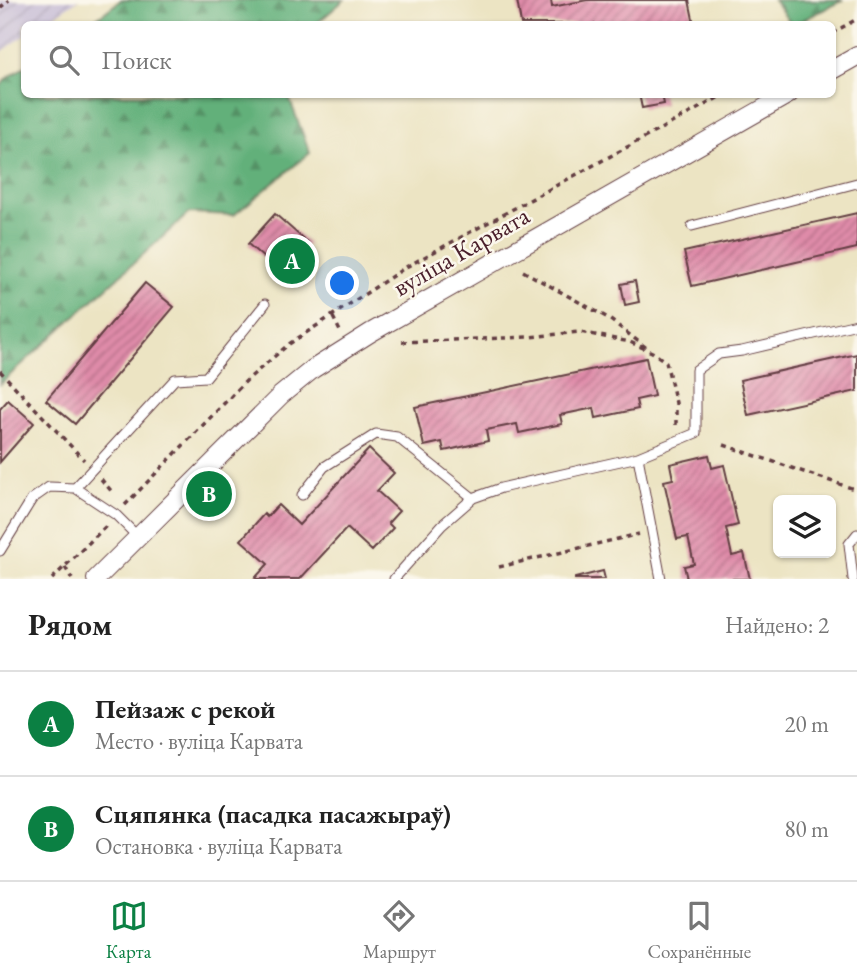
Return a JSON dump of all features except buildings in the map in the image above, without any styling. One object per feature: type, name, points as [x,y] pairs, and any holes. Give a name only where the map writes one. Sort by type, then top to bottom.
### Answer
[{"type":"street","points":[[836,68],[857,56]]},
{"type":"street","name":"вуліца Карвата","points":[[96,579],[245,429],[313,369],[782,98]]},
{"type":"lane","points":[[692,226],[857,183]]},
{"type":"lane","points":[[75,488],[175,379],[206,377],[265,304]]},
{"type":"lane","points":[[394,579],[442,524],[473,498],[501,488],[638,457],[695,433],[696,370],[719,354],[743,351],[857,324]]},
{"type":"lane","points":[[302,495],[324,467],[376,434],[397,437],[473,498]]},
{"type":"lane","points":[[638,457],[661,579]]},
{"type":"lane","points":[[0,551],[32,499],[49,487],[75,488],[116,515],[138,537]]},
{"type":"lane","points":[[853,579],[849,544],[857,534]]},
{"type":"path","points":[[0,8],[9,0]]},
{"type":"path","points":[[836,31],[857,19]]},
{"type":"path","points":[[523,271],[608,318],[666,362],[676,403],[677,441]]},
{"type":"path","points":[[402,342],[530,337],[580,332],[630,342],[652,352]]},
{"type":"path","points":[[0,371],[124,506]]},
{"type":"path","points":[[724,445],[857,491]]},
{"type":"path","points":[[499,567],[652,531]]},
{"type":"path","points":[[65,568],[72,579]]},
{"type":"shaded area","points":[[0,0],[78,0],[46,21],[21,21],[21,38],[0,53]]},
{"type":"green space","points":[[121,0],[344,0],[320,21],[93,21]]},
{"type":"green space","points":[[774,0],[843,0],[801,21],[789,21]]},
{"type":"green space","points":[[21,69],[21,98],[289,98],[310,153],[234,215],[189,213],[0,384],[0,87],[6,79]]},
{"type":"place","name":"Пейзаж с рекой","points":[[292,261]]},
{"type":"place","name":"Сцяпянка (пасадка пасажыраў)","points":[[209,494]]}]
